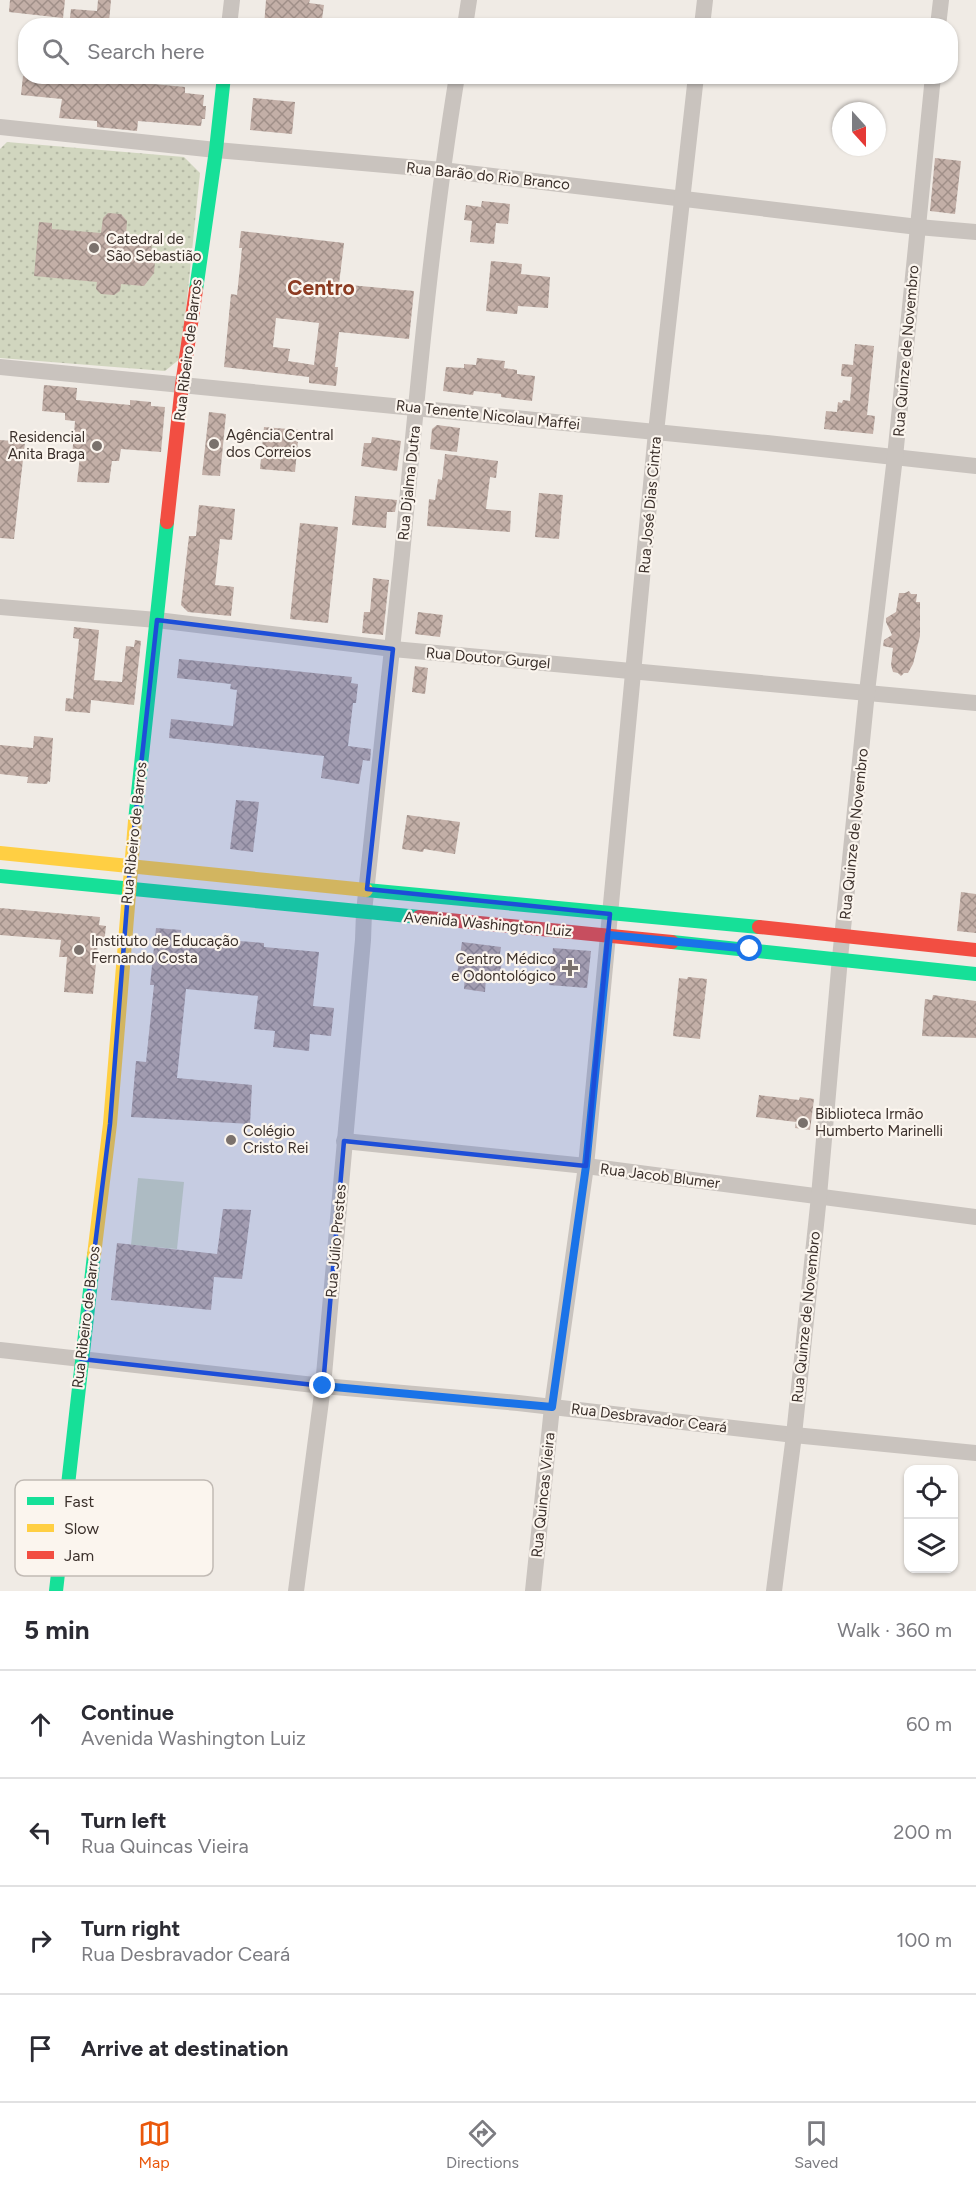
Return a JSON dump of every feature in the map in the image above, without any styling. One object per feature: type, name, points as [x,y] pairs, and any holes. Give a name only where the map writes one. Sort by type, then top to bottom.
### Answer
[{"type":"main road","name":"Rua Ribeiro de Barros","points":[[68,1480],[110,1124],[130,866],[182,386],[216,150],[223,84]]},
{"type":"main road","name":"Avenida Washington Luiz","points":[[0,853],[610,915],[844,935],[976,950]]},
{"type":"main road","name":"Avenida Washington Luiz","points":[[0,876],[840,958],[976,974]]},
{"type":"main road","name":"Rua Ribeiro de Barros","points":[[56,1591],[58,1576]]},
{"type":"street","points":[[230,18],[232,0]]},
{"type":"street","points":[[466,18],[469,0]]},
{"type":"street","points":[[703,18],[705,0]]},
{"type":"street","points":[[939,18],[941,0]]},
{"type":"street","name":"Rua Djalma Dutra","points":[[367,889],[442,170],[456,84]]},
{"type":"street","name":"Rua José Dias Cintra","points":[[609,935],[656,432],[695,84]]},
{"type":"street","name":"Rua Quinze de Novembro","points":[[774,1591],[794,1435],[867,692],[895,457],[932,84]]},
{"type":"street","name":"Rua Barão do Rio Branco","points":[[0,127],[216,150],[442,170],[976,232]]},
{"type":"street","name":"Rua Tenente Nicolau Maffei","points":[[0,367],[976,466]]},
{"type":"street","name":"Rua Doutor Gurgel","points":[[0,607],[158,620],[393,649],[976,703]]},
{"type":"street","name":"Rua Júlio Prestes","points":[[296,1591],[323,1386],[367,889]]},
{"type":"street","name":"Rua Quincas Vieira","points":[[533,1591],[552,1407],[586,1166],[609,935]]},
{"type":"street","name":"Rua Jacob Blumer","points":[[344,1141],[586,1166],[976,1217]]},
{"type":"street","name":"Rua Desbravador Ceará","points":[[0,1350],[323,1386],[552,1407],[976,1453]]},
{"type":"highlighted area","points":[[157,620],[393,649],[367,889],[610,914],[586,1166],[344,1141],[323,1386],[81,1359],[110,1124],[130,866]]},
{"type":"green space","points":[[7,142],[184,157],[200,173],[181,358],[165,371],[0,358],[0,149]]},
{"type":"green space","points":[[138,1178],[184,1182],[177,1249],[131,1245]]},
{"type":"building","points":[[10,0],[65,0],[63,18],[9,12]]},
{"type":"building","points":[[98,0],[111,0],[109,18],[70,18],[71,9],[97,11]]},
{"type":"building","points":[[266,0],[310,0],[309,3],[324,5],[322,18],[265,18]]},
{"type":"building","points":[[22,84],[153,84],[185,87],[185,93],[204,95],[205,119],[202,119],[201,126],[138,121],[137,131],[97,127],[97,121],[59,118],[62,99],[21,95]]},
{"type":"building","points":[[253,98],[295,102],[292,134],[250,130]]},
{"type":"building","points":[[935,158],[961,161],[955,214],[930,211]]},
{"type":"building","points":[[482,201],[510,204],[508,224],[496,223],[494,244],[470,242],[472,221],[464,220],[466,205],[481,207]]},
{"type":"building","name":"Catedral de São Sebastião","points":[[108,213],[121,214],[127,221],[126,235],[148,237],[152,242],[154,273],[144,286],[121,284],[120,291],[114,295],[101,294],[96,289],[97,282],[34,276],[39,222],[52,223],[52,229],[101,233],[103,218]]},
{"type":"building","points":[[241,231],[344,243],[339,284],[414,291],[409,339],[339,332],[335,367],[338,367],[336,386],[309,383],[309,377],[224,367],[231,294],[237,295],[242,248],[239,248]],"holes":[[[276,318],[319,323],[314,365],[288,361],[290,349],[273,347]]]},
{"type":"building","points":[[491,261],[522,264],[521,274],[550,277],[548,308],[518,306],[517,314],[486,311]]},
{"type":"building","points":[[855,344],[874,346],[867,415],[875,416],[873,434],[824,429],[826,411],[837,412],[838,402],[850,401],[852,377],[841,376],[842,364],[853,365]]},
{"type":"building","points":[[477,358],[505,361],[504,368],[517,370],[517,374],[535,376],[532,401],[501,397],[501,394],[474,391],[473,395],[443,391],[446,367],[464,368],[464,364],[476,365]]},
{"type":"building","points":[[44,385],[77,388],[76,400],[130,405],[130,400],[151,402],[151,406],[165,407],[161,452],[121,449],[119,461],[112,461],[109,483],[77,482],[80,456],[72,456],[75,421],[65,420],[65,413],[42,411]]},
{"type":"building","name":"Agência Central dos Correios","points":[[209,412],[226,414],[220,476],[202,475]]},
{"type":"building","points":[[437,425],[460,428],[457,452],[430,449],[432,429]]},
{"type":"building","points":[[264,427],[299,430],[295,472],[260,469]]},
{"type":"building","points":[[372,437],[401,441],[397,471],[361,466],[364,443],[371,443]]},
{"type":"building","points":[[0,440],[25,442],[14,539],[0,538]]},
{"type":"building","points":[[445,454],[498,461],[496,478],[490,477],[486,509],[511,511],[510,532],[427,526],[429,499],[435,500],[438,479],[442,480]]},
{"type":"building","points":[[539,493],[563,495],[559,539],[535,537]]},
{"type":"building","points":[[355,496],[397,500],[395,512],[387,512],[386,528],[352,525]]},
{"type":"building","points":[[199,505],[235,509],[232,540],[220,539],[215,585],[234,587],[231,616],[188,612],[181,605],[189,536],[196,536]]},
{"type":"building","points":[[300,523],[338,527],[328,623],[290,619]]},
{"type":"building","points":[[373,578],[389,580],[383,635],[362,633],[364,612],[370,612]]},
{"type":"building","points":[[909,591],[911,594],[917,594],[916,602],[920,602],[920,636],[913,664],[908,673],[901,676],[893,672],[891,665],[893,648],[883,646],[884,640],[892,635],[886,618],[896,612],[899,593]]},
{"type":"building","points":[[418,612],[443,615],[440,637],[415,634]]},
{"type":"building","points":[[74,627],[99,630],[94,680],[122,682],[126,646],[134,647],[135,640],[141,641],[134,705],[91,700],[90,713],[65,711],[66,698],[73,699],[79,639],[73,638]]},
{"type":"building","points":[[179,659],[352,677],[351,683],[358,684],[356,703],[353,703],[348,746],[371,749],[370,761],[363,760],[359,784],[321,778],[324,756],[169,738],[171,719],[233,726],[237,690],[230,689],[231,684],[177,678]]},
{"type":"building","points":[[415,666],[428,668],[425,694],[412,692]]},
{"type":"building","points":[[34,736],[53,738],[50,782],[48,781],[47,784],[27,783],[28,777],[0,774],[0,745],[33,748]]},
{"type":"building","points":[[236,800],[259,802],[253,852],[230,849]]},
{"type":"building","points":[[407,815],[460,822],[455,854],[424,849],[423,852],[402,849]]},
{"type":"building","points":[[961,892],[976,894],[976,933],[957,931]]},
{"type":"building","name":"Instituto de Educação Fernando Costa","points":[[0,908],[100,917],[99,925],[106,926],[104,944],[98,943],[93,994],[64,992],[67,957],[59,957],[61,940],[0,935]]},
{"type":"building","points":[[156,928],[181,930],[180,940],[239,946],[239,941],[264,943],[264,947],[319,952],[313,1006],[334,1008],[331,1036],[310,1034],[309,1051],[273,1047],[275,1031],[254,1029],[258,996],[186,989],[177,1078],[252,1085],[250,1124],[131,1117],[136,1061],[146,1062],[154,985],[150,985]]},
{"type":"building","points":[[462,942],[501,947],[500,977],[486,978],[485,992],[464,989],[465,975],[457,974]]},
{"type":"building","name":"Centro Médico e Odontológico","points":[[553,948],[591,951],[587,988],[549,985]]},
{"type":"building","points":[[688,977],[707,979],[700,1039],[673,1036],[679,978],[687,979]]},
{"type":"building","points":[[933,995],[976,1001],[976,1038],[922,1036],[925,999],[932,1000]]},
{"type":"building","points":[[759,1095],[799,1100],[800,1097],[814,1099],[810,1130],[795,1128],[796,1122],[756,1117]]},
{"type":"building","points":[[223,1209],[251,1210],[242,1279],[214,1277],[211,1310],[111,1300],[117,1243],[217,1254]]},
{"type":"traffic: fast","points":[[196,290],[223,84]]},
{"type":"traffic: fast","points":[[135,821],[167,522]]},
{"type":"traffic: fast","points":[[0,876],[419,917]]},
{"type":"traffic: fast","points":[[366,890],[759,927]]},
{"type":"traffic: fast","points":[[672,942],[976,974]]},
{"type":"traffic: fast","points":[[69,1480],[94,1255]]},
{"type":"traffic: fast","points":[[56,1591],[58,1576]]},
{"type":"traffic: slow","points":[[94,1255],[110,1124],[135,821]]},
{"type":"traffic: slow","points":[[0,853],[366,890]]},
{"type":"traffic: jam","points":[[167,522],[182,385],[196,290]]},
{"type":"traffic: jam","points":[[419,917],[672,942]]},
{"type":"traffic: jam","points":[[759,927],[976,950]]},
{"type":"place","name":"Catedral de São Sebastião","points":[[94,248]]},
{"type":"place","name":"Agência Central dos Correios","points":[[214,444]]},
{"type":"place","name":"Residencial Anita Braga","points":[[97,446]]},
{"type":"place","name":"Instituto de Educação Fernando Costa","points":[[79,950]]},
{"type":"place","name":"Centro Médico e Odontológico","points":[[570,968]]},
{"type":"place","name":"Biblioteca Irmão Humberto Marinelli","points":[[803,1123]]},
{"type":"place","name":"Colégio Cristo Rei","points":[[231,1140]]},
{"type":"district","name":"Centro","points":[[321,287]]},
{"type":"route","points":[[323,1386],[552,1407],[586,1166],[609,935],[750,949]]}]
